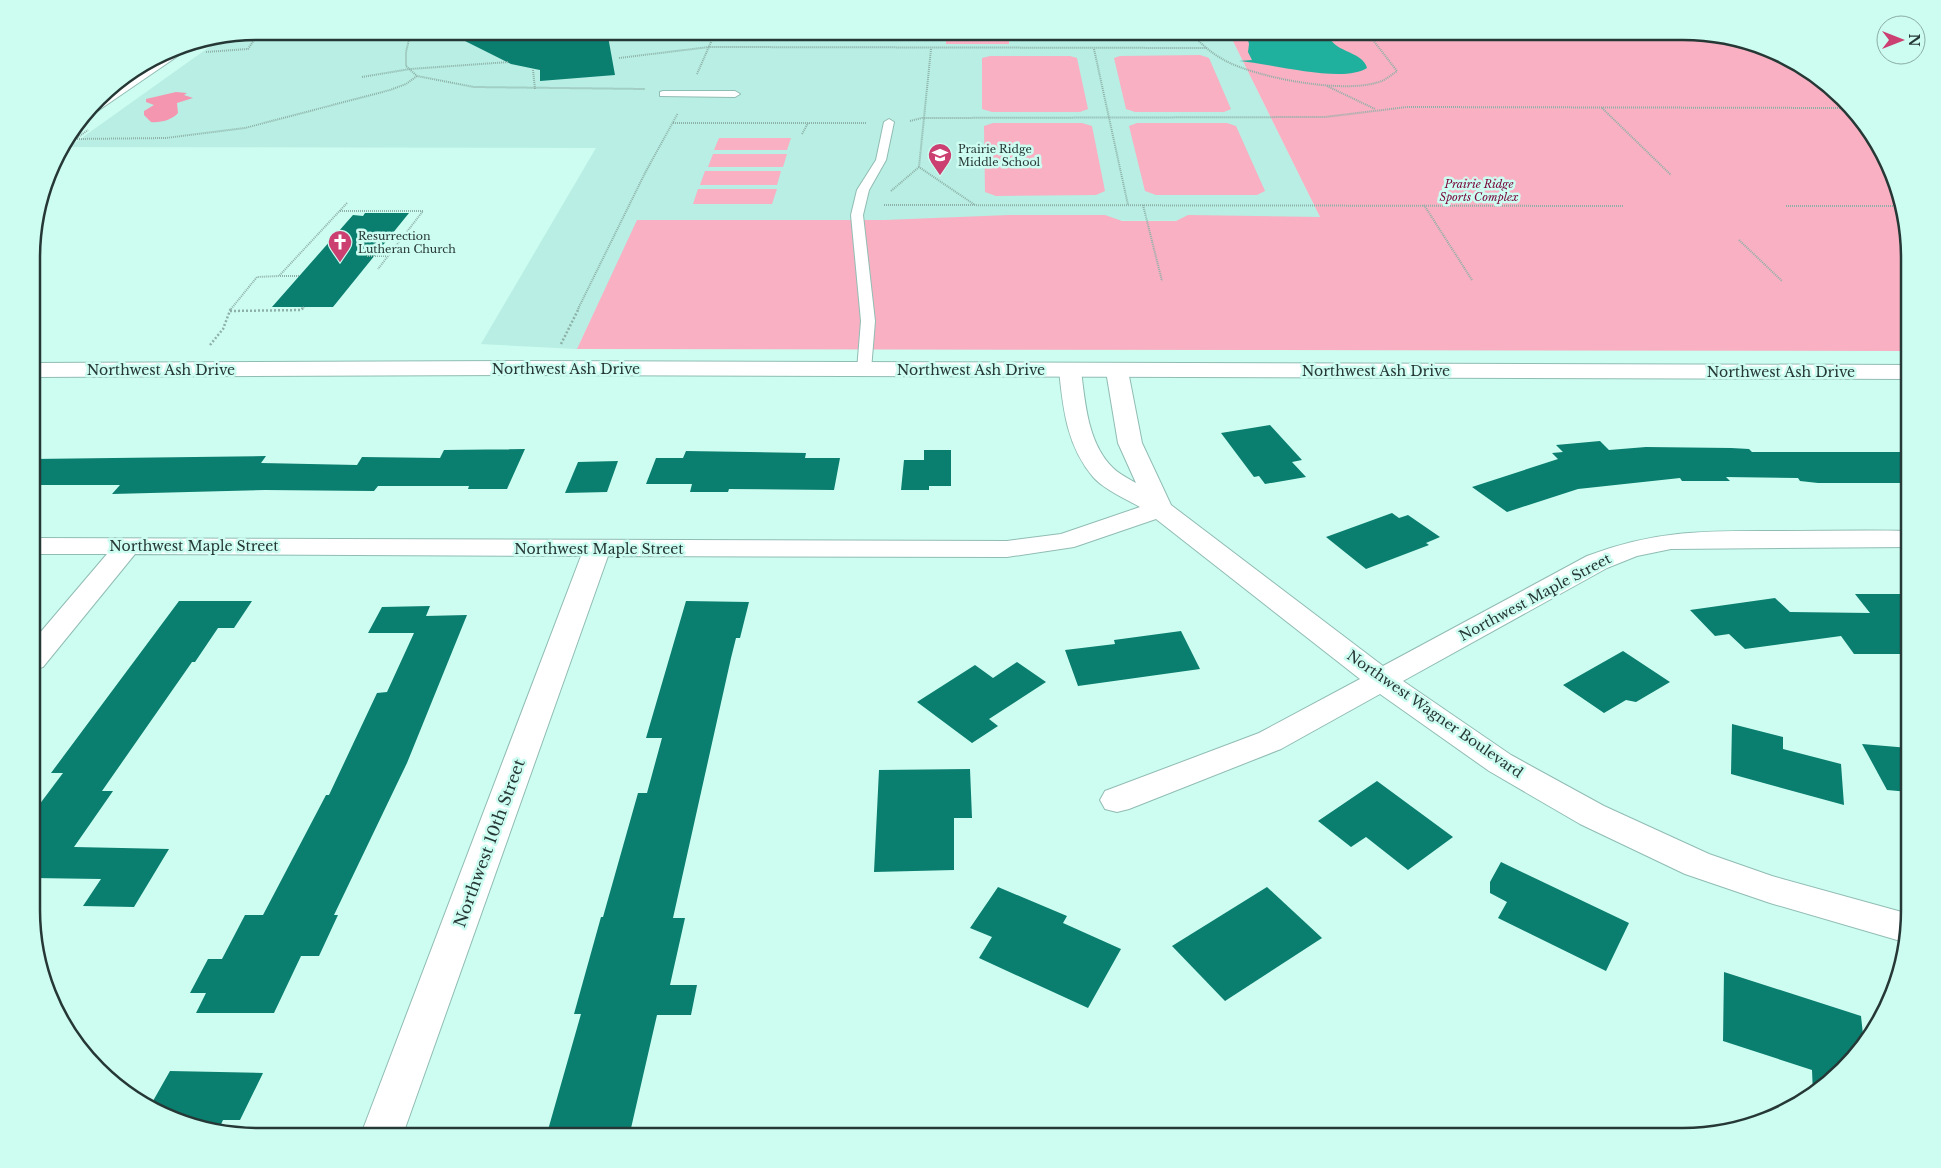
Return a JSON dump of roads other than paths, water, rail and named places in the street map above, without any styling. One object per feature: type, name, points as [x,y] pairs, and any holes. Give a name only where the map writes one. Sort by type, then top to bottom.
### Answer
[{"type":"street","points":[[114,94],[155,66]]},
{"type":"street","name":"Northwest Ash Drive","points":[[40,370],[540,368],[1901,372]]},
{"type":"street","name":"Northwest Wagner Boulevard","points":[[1070,370],[1074,406],[1084,444],[1104,474],[1160,509],[1380,679],[1500,763],[1592,815],[1697,864],[1770,889],[1901,926]]},
{"type":"street","name":"Northwest Wagner Boulevard","points":[[1117,371],[1130,443],[1160,509]]},
{"type":"street","name":"Northwest Maple Street","points":[[40,546],[1008,549],[1065,541],[1160,509]]},
{"type":"street","name":"Northwest Maple Street","points":[[1117,800],[1270,740],[1597,562],[1630,549],[1671,541],[1710,539],[1901,539]]},
{"type":"street","points":[[40,652],[128,546]]},
{"type":"street","name":"Northwest 10th Street","points":[[384,1128],[597,549]]},
{"type":"lane","points":[[663,94],[688,92],[735,94]]},
{"type":"lane","points":[[864,370],[868,321],[857,215],[863,190],[881,160],[889,122]]},
{"type":"place","name":"Prairie Ridge Middle School","points":[[940,176]]},
{"type":"place","name":"Resurrection Lutheran Church","points":[[340,263]]},
{"type":"park label","name":"Prairie Ridge Sports Complex","points":[[1479,190]]}]
